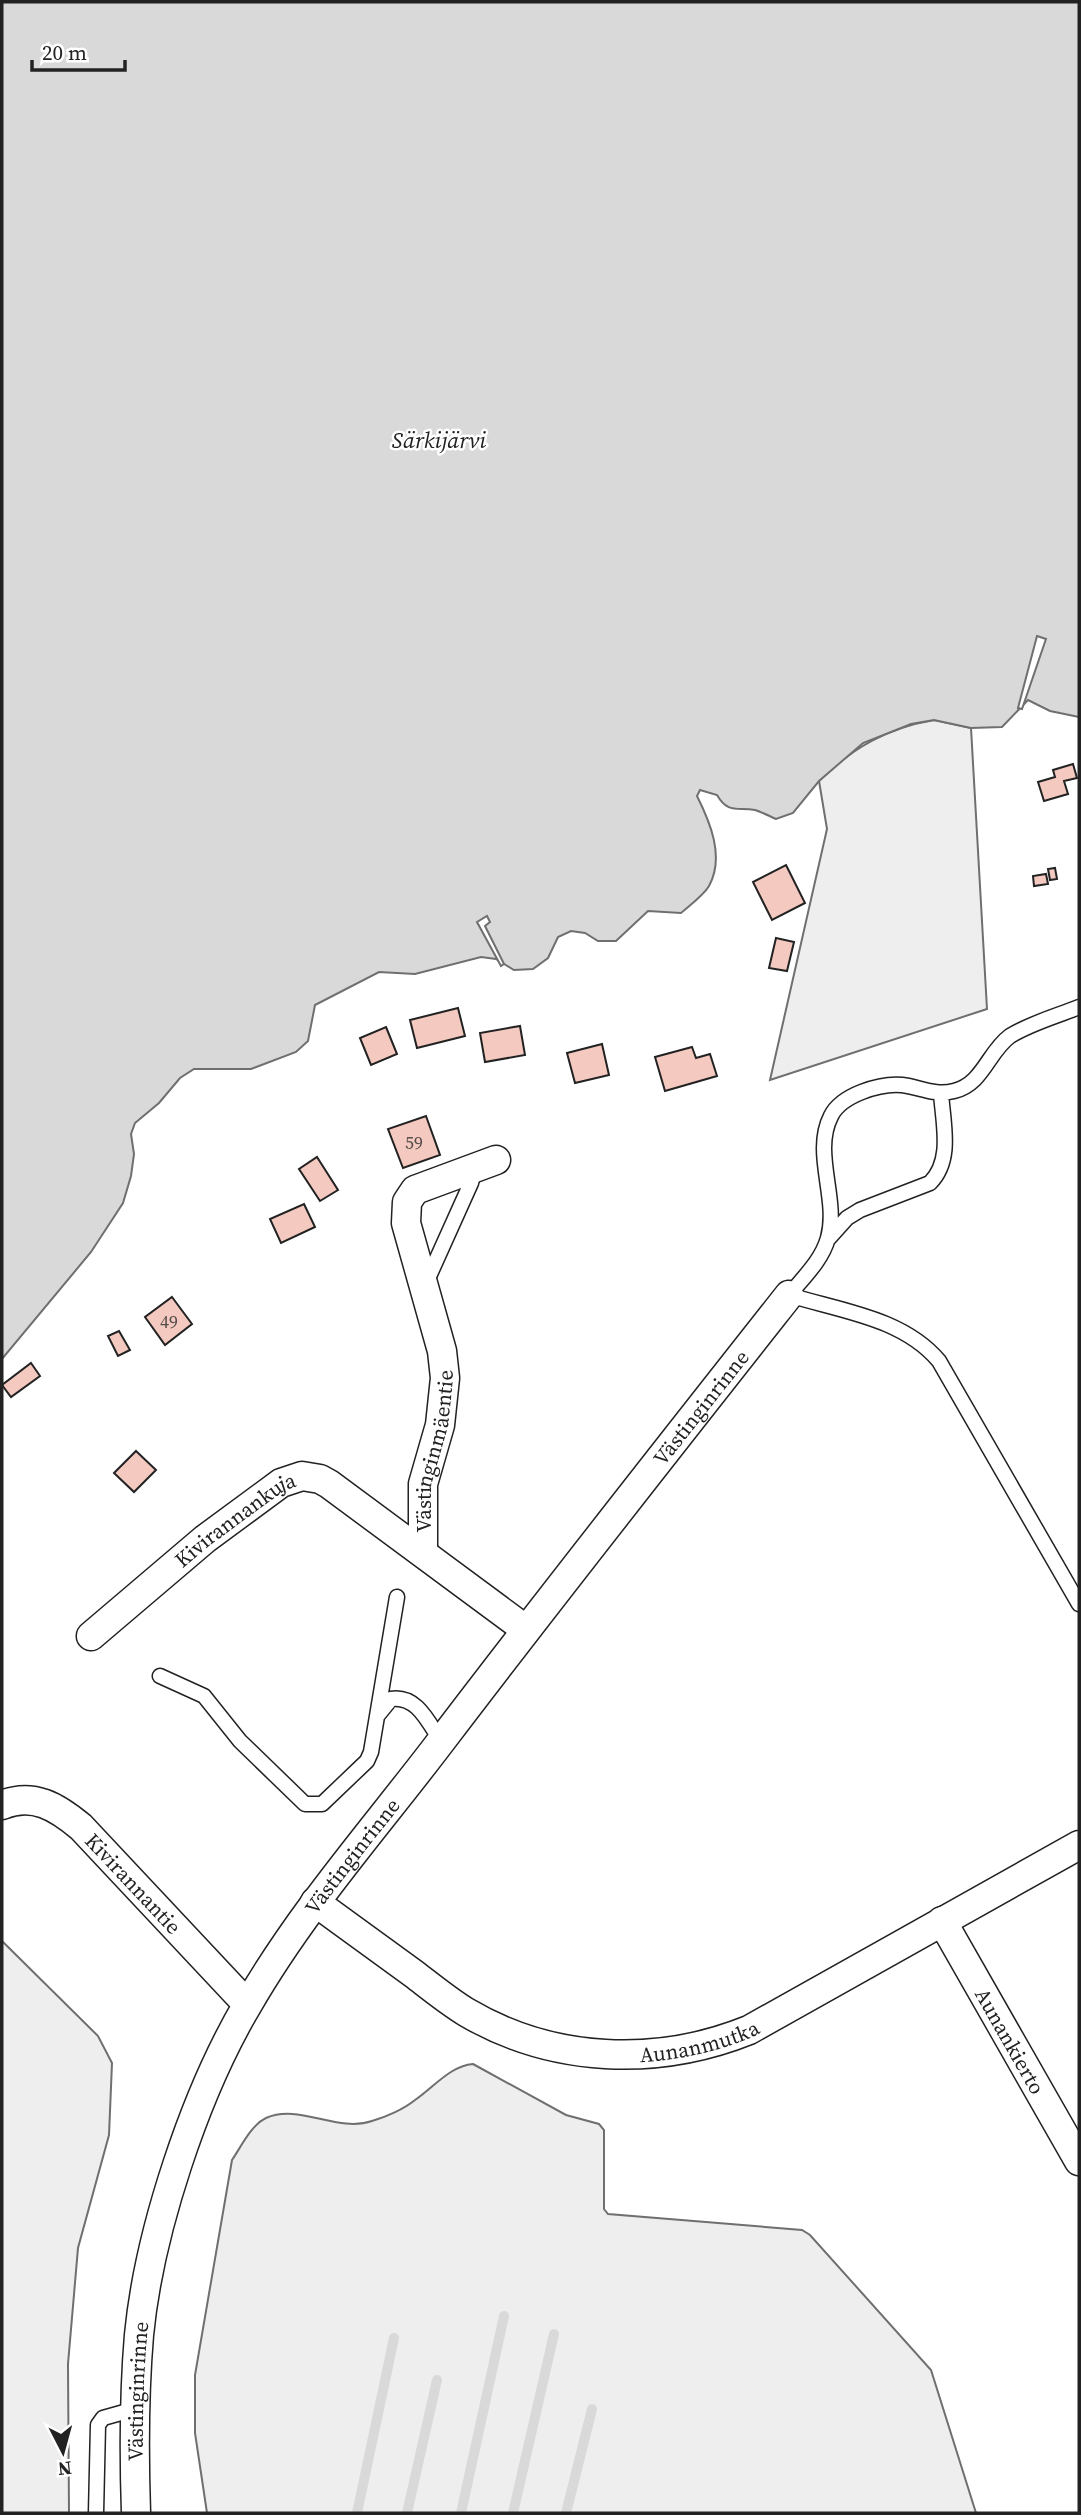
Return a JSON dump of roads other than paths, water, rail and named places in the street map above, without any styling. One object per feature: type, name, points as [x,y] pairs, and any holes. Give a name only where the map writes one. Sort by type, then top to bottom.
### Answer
[{"type":"street","name":"Västinginmäentie","points":[[423,1553],[423,1484],[440,1425],[445,1378],[442,1351],[406,1223],[407,1202],[422,1186],[485,1163]]},
{"type":"street","name":"Västinginrinne","points":[[136,2513],[135,2409],[139,2332],[160,2227],[200,2102],[247,2004],[315,1902],[525,1629],[789,1295]]},
{"type":"street","name":"Kivirannankuja","points":[[91,1636],[205,1539],[290,1478],[302,1476],[320,1479],[525,1629]]},
{"type":"street","name":"Kivirannantie","points":[[2,1805],[13,1801],[39,1801],[73,1820],[247,2004]]},
{"type":"street","name":"Aunanmutka","points":[[315,1902],[477,2018],[541,2044],[578,2053],[622,2055],[678,2051],[715,2044],[749,2030],[1079,1845]]},
{"type":"street","name":"Aunankierto","points":[[942,1921],[1079,2161]]},
{"type":"lane","points":[[828,1239],[831,1220],[825,1139],[832,1113],[857,1094],[888,1085],[941,1093],[957,1091],[972,1083],[1011,1036],[1079,1007]]},
{"type":"lane","points":[[941,1093],[945,1149],[944,1165],[939,1174],[930,1183],[847,1217],[828,1239],[817,1261],[789,1295],[897,1328],[928,1348],[946,1372],[1079,1604]]},
{"type":"lane","points":[[423,1291],[471,1183],[485,1163]]},
{"type":"lane","points":[[160,1676],[204,1696],[240,1741],[305,1804],[313,1806],[329,1800],[367,1761],[397,1597]]},
{"type":"lane","points":[[377,1716],[391,1699],[408,1700],[416,1705],[441,1741]]},
{"type":"lane","points":[[96,2513],[98,2425],[103,2418],[135,2409]]},
{"type":"water","name":"Särkijärvi","points":[[2,2],[1079,2],[1079,717],[1050,711],[1028,700],[1002,727],[971,728],[934,720],[911,724],[863,743],[819,781],[793,813],[776,819],[755,810],[733,809],[725,805],[717,795],[700,790],[697,796],[711,828],[716,863],[709,886],[681,913],[648,911],[616,941],[598,941],[585,933],[571,931],[558,937],[548,958],[533,969],[514,970],[496,959],[481,957],[415,974],[379,972],[315,1005],[308,1041],[296,1052],[251,1069],[194,1069],[180,1078],[159,1103],[135,1123],[131,1134],[134,1154],[131,1176],[123,1203],[91,1252],[2,1359]]},
{"type":"waterway","points":[[461,2513],[504,2316]]},
{"type":"waterway","points":[[513,2513],[554,2334]]},
{"type":"waterway","points":[[357,2513],[394,2338]]},
{"type":"waterway","points":[[407,2513],[437,2380]]},
{"type":"waterway","points":[[566,2513],[592,2409]]}]
